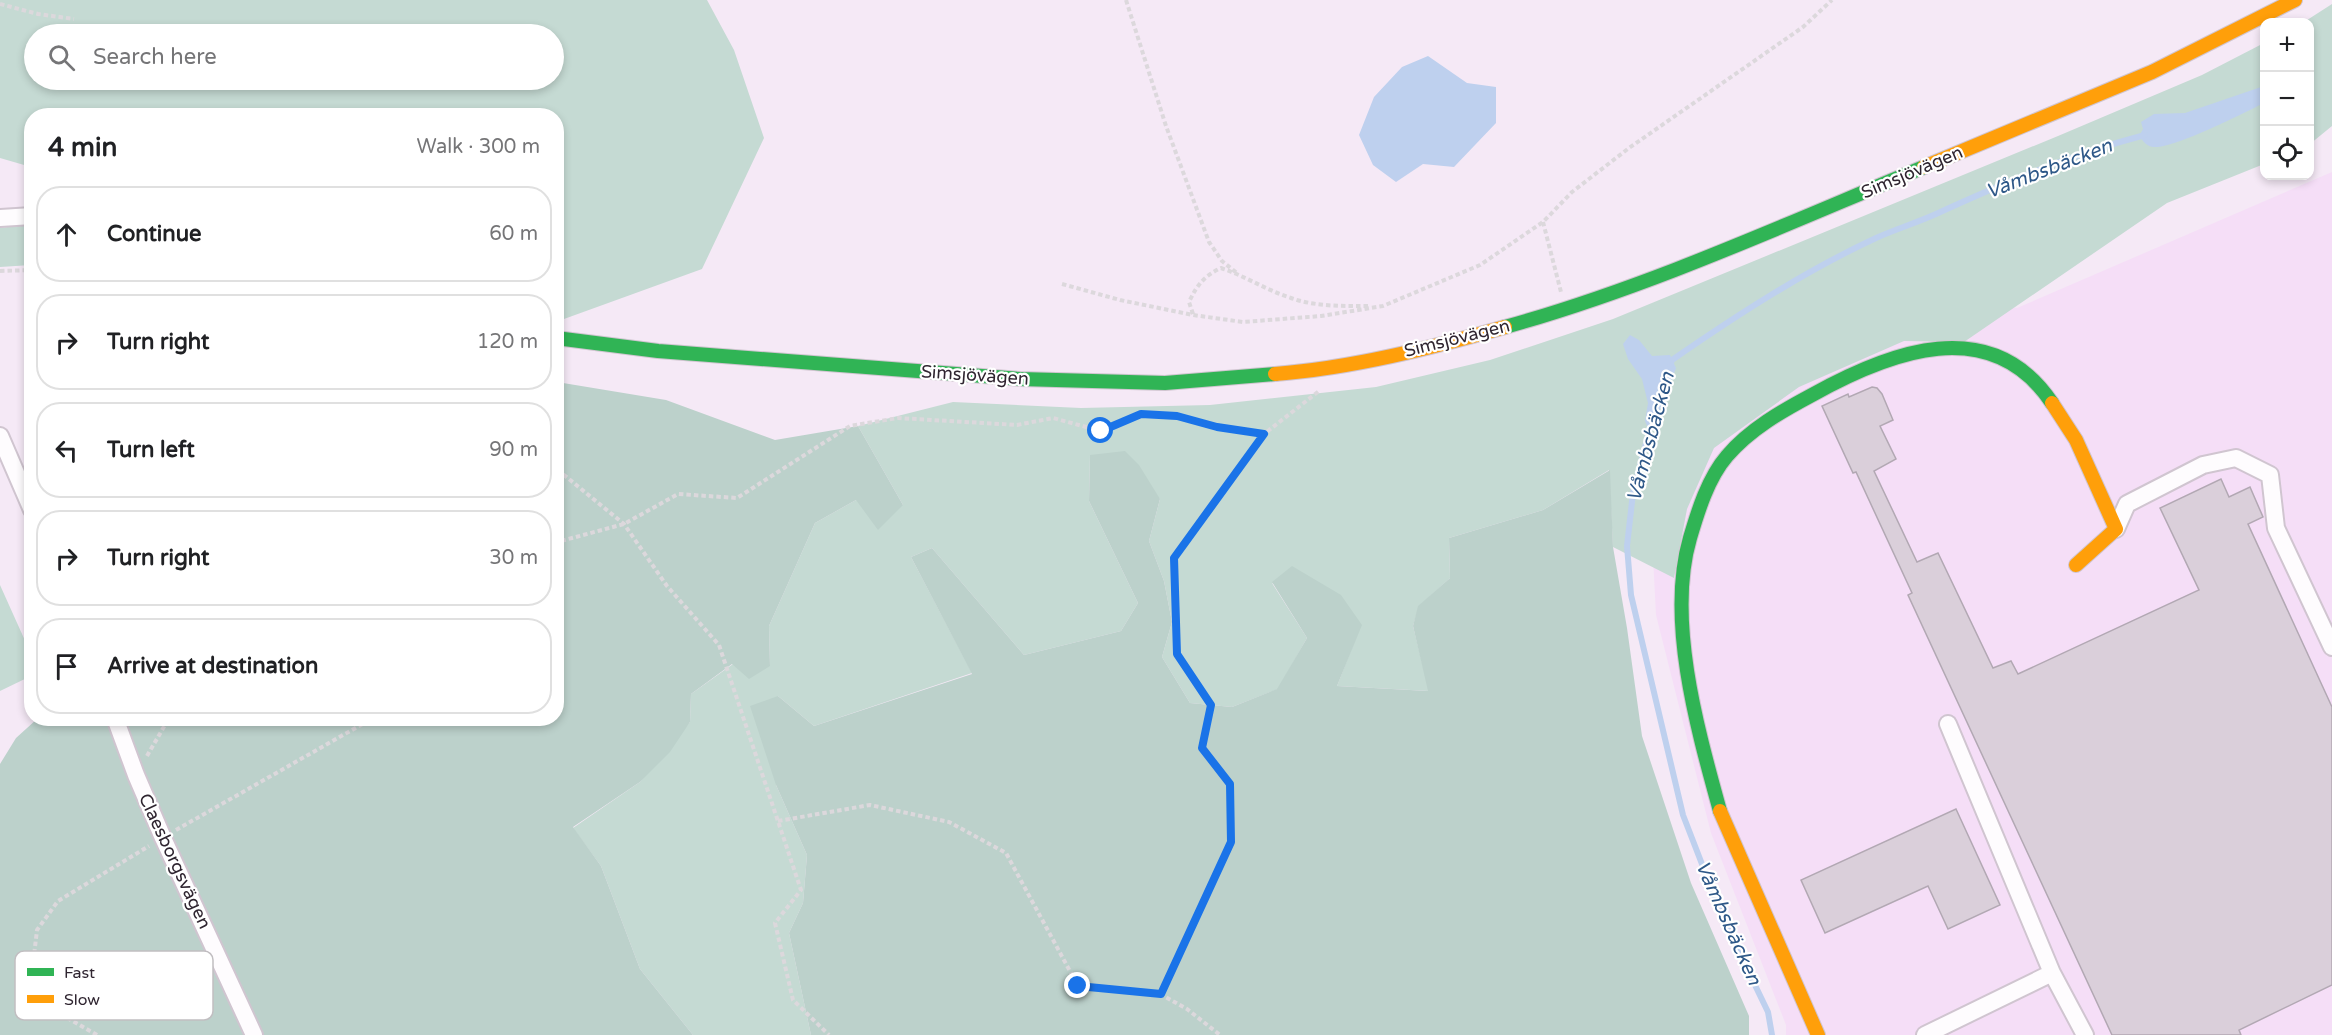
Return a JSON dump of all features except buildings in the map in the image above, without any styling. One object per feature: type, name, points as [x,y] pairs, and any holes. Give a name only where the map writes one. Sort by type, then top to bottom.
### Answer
[{"type":"street","name":"Simsjövägen","points":[[564,339],[658,351],[1020,379],[1165,382],[1311,370],[1455,341],[1566,310],[1681,268],[2152,72],[2295,0]]},
{"type":"street","points":[[0,218],[24,216]]},
{"type":"street","points":[[1818,1035],[1723,817],[1691,698],[1682,631],[1684,563],[1700,506],[1726,457],[1750,435],[1807,396],[1883,361],[1930,347],[1965,348],[1994,355],[2020,368],[2038,386],[2057,409],[2079,448],[2116,529]]},
{"type":"street","points":[[0,436],[24,492]]},
{"type":"street","points":[[2076,565],[2116,529],[2127,504],[2203,465],[2236,458],[2270,476],[2276,528],[2332,647]]},
{"type":"street","points":[[1948,724],[2052,973],[2085,1035]]},
{"type":"street","name":"Claesborgsvägen","points":[[118,726],[163,838],[254,1035]]},
{"type":"street","points":[[1925,1035],[2052,973]]},
{"type":"path","points":[[1126,0],[1166,126],[1209,242],[1222,261],[1263,287],[1292,299],[1329,306],[1383,306]]},
{"type":"path","points":[[1062,284],[1120,300],[1193,315],[1243,322],[1321,316],[1383,306],[1480,265],[1543,222],[1572,192],[1629,148],[1803,27],[1832,0]]},
{"type":"path","points":[[0,4],[38,14],[74,19]]},
{"type":"path","points":[[1543,222],[1566,310]]},
{"type":"path","points":[[1193,315],[1189,302],[1196,286],[1207,275],[1221,268],[1238,273]]},
{"type":"path","points":[[0,271],[24,270]]},
{"type":"path","points":[[1161,994],[1231,842],[1230,784],[1202,748],[1211,705],[1177,654],[1174,558],[1264,434],[1324,388],[1312,389]]},
{"type":"path","points":[[564,540],[624,524],[678,495],[737,498],[850,426],[898,418],[1017,425],[1053,418],[1101,431],[1141,414],[1177,416],[1217,427],[1264,434]]},
{"type":"path","points":[[564,475],[624,524],[667,586],[720,645],[801,890],[776,923],[793,1000],[829,1035]]},
{"type":"path","points":[[136,775],[164,726]]},
{"type":"path","points":[[35,951],[37,930],[58,901],[359,726]]},
{"type":"path","points":[[778,820],[870,805],[949,822],[1006,853],[1078,986],[1161,994],[1220,1035]]},
{"type":"path","points":[[72,1020],[97,1035]]},
{"type":"shaded area","points":[[2332,172],[2332,1035],[1786,1035],[1786,1025],[1711,833],[1656,615],[1652,537],[1682,419],[1959,297],[2017,308]]},
{"type":"green space","points":[[0,0],[707,0],[734,50],[764,138],[702,269],[564,319],[564,108],[24,108],[24,165],[0,158]]},
{"type":"green space","points":[[2332,4],[2332,126],[2314,141],[2314,18],[2310,18]]},
{"type":"green space","points":[[2260,45],[2260,166],[2167,203],[1964,342],[1904,341],[1799,387],[1714,448],[1687,509],[1674,578],[1613,547],[1609,470],[1543,510],[1449,538],[1450,578],[1419,606],[1413,626],[1429,691],[1337,686],[1361,625],[1272,583],[1307,638],[1278,689],[1232,707],[1190,703],[1162,657],[1172,622],[1164,581],[1149,541],[1160,499],[1090,455],[1089,501],[1138,603],[1121,631],[1024,655],[932,548],[911,557],[972,673],[814,726],[778,696],[776,785],[807,855],[803,903],[789,933],[811,1035],[693,1035],[640,969],[601,866],[573,828],[640,782],[690,722],[691,694],[733,664],[770,666],[769,626],[815,523],[856,500],[903,505],[858,426],[953,402],[1081,408],[1210,405],[1376,387],[1490,360],[1613,319],[2202,75]]},
{"type":"green space","points":[[24,225],[24,265],[0,267],[0,228]]},
{"type":"green space","points":[[564,383],[666,400],[775,440],[858,426],[903,505],[878,530],[856,500],[815,523],[769,626],[770,666],[749,679],[732,664],[691,694],[690,722],[670,752],[640,782],[573,827],[601,866],[640,969],[693,1035],[0,1035],[0,764],[16,738],[29,726],[564,726]]},
{"type":"green space","points":[[1125,451],[1139,465],[1160,499],[1149,541],[1164,581],[1172,622],[1162,657],[1190,703],[1232,707],[1277,689],[1307,638],[1272,582],[1292,566],[1341,595],[1362,625],[1337,686],[1428,691],[1413,626],[1418,606],[1450,578],[1449,538],[1543,510],[1610,470],[1613,547],[1642,736],[1691,883],[1749,1016],[1749,1035],[811,1035],[789,933],[803,903],[807,855],[776,785],[750,706],[778,696],[814,726],[972,674],[911,557],[932,548],[1024,655],[1121,631],[1138,603],[1089,501],[1090,455]]},
{"type":"green space","points":[[0,585],[24,638],[24,679],[0,691]]},
{"type":"water","points":[[1428,56],[1467,83],[1496,87],[1496,123],[1454,167],[1423,164],[1396,182],[1373,165],[1359,135],[1374,97],[1402,67]]},
{"type":"water","points":[[2260,87],[2260,105],[2192,137],[2152,147],[2139,136],[2143,129],[2141,122],[2154,114],[2185,113]]},
{"type":"water","points":[[1630,335],[1639,340],[1652,356],[1670,355],[1676,368],[1662,405],[1649,430],[1645,421],[1648,403],[1642,379],[1628,359],[1623,344]]},
{"type":"waterway","name":"Våmbsbäcken","points":[[1670,366],[1672,360],[1746,310],[1850,251],[2039,170],[2145,135]]},
{"type":"waterway","name":"Våmbsbäcken","points":[[1651,424],[1633,493],[1627,546],[1631,595],[1683,815],[1724,921],[1768,1012],[1772,1035]]},
{"type":"traffic: fast","points":[[1505,327],[1559,311],[1664,274],[1924,167]]},
{"type":"traffic: fast","points":[[564,339],[658,351],[1020,379],[1165,383],[1275,374]]},
{"type":"traffic: fast","points":[[1720,811],[1688,675],[1681,604],[1683,570],[1693,528],[1709,484],[1727,456],[1767,421],[1842,379],[1873,365],[1906,355],[1938,349],[1970,349],[2000,357],[2027,375],[2052,403]]},
{"type":"traffic: slow","points":[[1924,167],[2152,72],[2295,0]]},
{"type":"traffic: slow","points":[[1275,374],[1333,367],[1391,356],[1505,327]]},
{"type":"traffic: slow","points":[[2052,403],[2076,440],[2116,529],[2076,565]]},
{"type":"traffic: slow","points":[[1720,811],[1818,1035]]},
{"type":"route","points":[[1078,986],[1161,994],[1231,842],[1230,784],[1202,748],[1211,705],[1177,654],[1174,558],[1264,434],[1217,427],[1177,416],[1141,414],[1101,431]]}]
